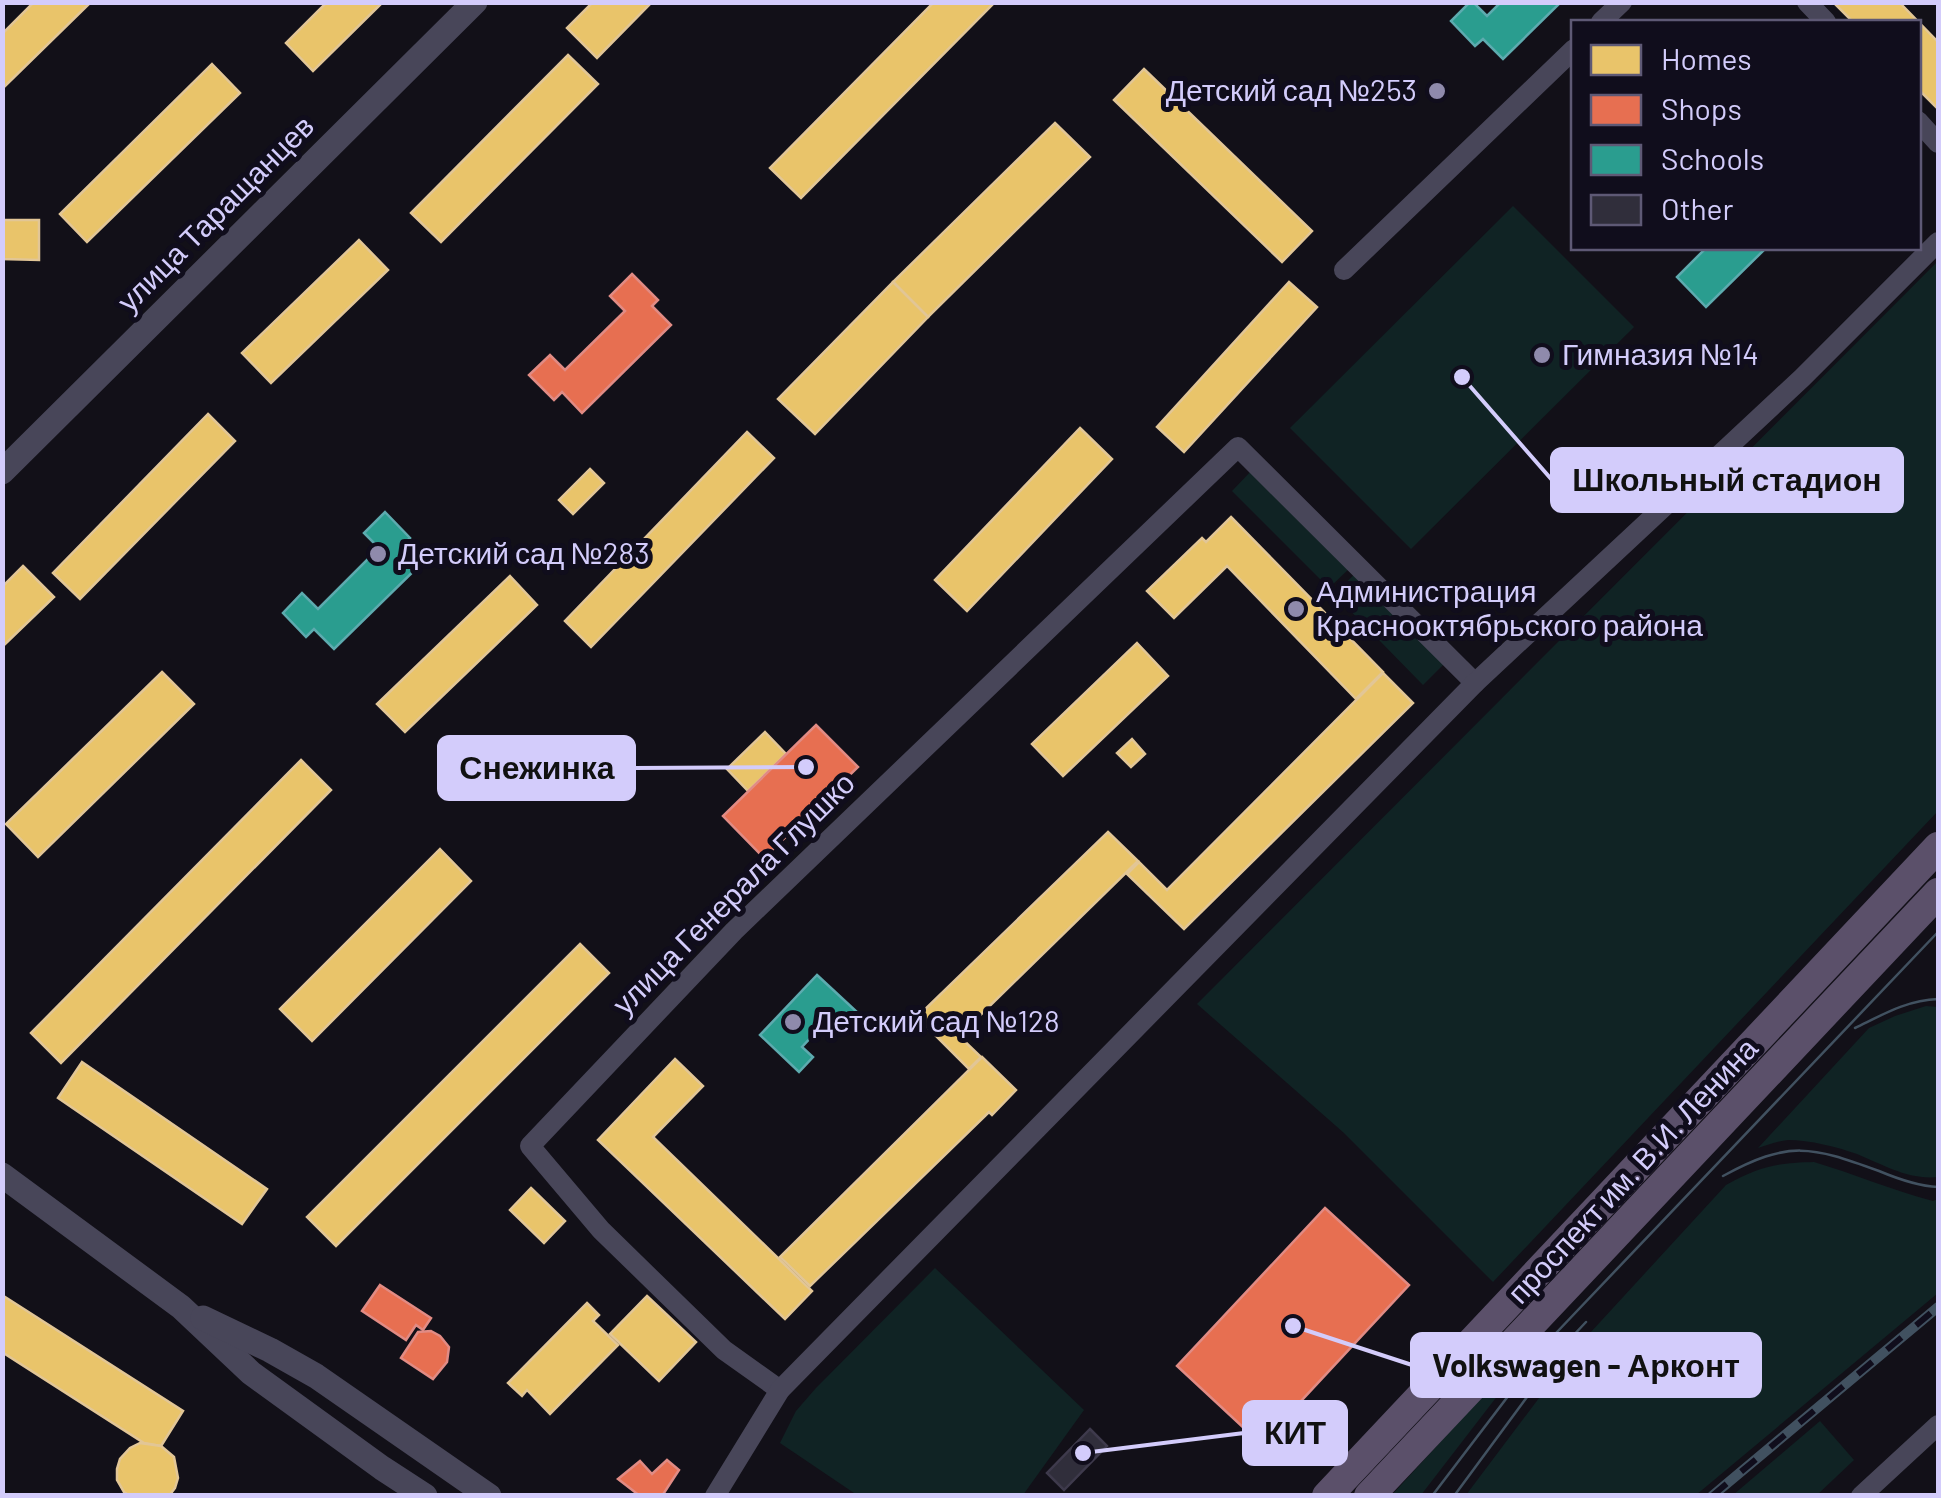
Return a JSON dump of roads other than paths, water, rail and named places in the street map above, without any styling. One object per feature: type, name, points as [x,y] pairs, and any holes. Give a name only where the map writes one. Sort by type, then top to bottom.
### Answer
[{"type":"main road","name":"проспект им. В.И. Ленина","points":[[1327,1496],[1938,847]]},
{"type":"main road","name":"проспект им. В.И. Ленина","points":[[1369,1496],[1938,893]]},
{"type":"street","name":"улица Таращанцев","points":[[2,472],[475,2]]},
{"type":"street","points":[[1603,20],[1622,2]]},
{"type":"street","points":[[1344,270],[1571,52]]},
{"type":"street","points":[[1921,124],[1938,143]]},
{"type":"street","points":[[714,1496],[780,1390],[1475,683],[1802,378],[1938,242]]},
{"type":"street","name":"улица Генерала Глушко","points":[[780,1390],[724,1350],[614,1243],[530,1146],[734,931],[1238,447],[1475,683]]},
{"type":"street","points":[[2,1175],[181,1307],[251,1373],[425,1496]]},
{"type":"street","points":[[181,1307],[316,1376],[489,1496]]},
{"type":"street","points":[[1862,1496],[1938,1425]]},
{"type":"tram line","points":[[1432,1496],[1557,1332],[1938,932]]},
{"type":"tram line","points":[[1855,1028],[1905,1005],[1938,999]]},
{"type":"tram line","points":[[1723,1176],[1766,1157],[1800,1151],[1835,1156],[1908,1182],[1938,1187]]},
{"type":"tram line","points":[[1454,1496],[1586,1322]]},
{"type":"railway","points":[[1712,1496],[1938,1307]]},
{"type":"place","name":"Детский сад №253","points":[[1437,91]]},
{"type":"place","name":"Гимназия №14","points":[[1542,355]]},
{"type":"place","name":"Школьный стадион","points":[[1462,377]]},
{"type":"place","name":"Детский сад №283","points":[[378,554]]},
{"type":"place","name":"Администрация Краснооктябрьского района","points":[[1296,609]]},
{"type":"place","name":"Снежинка","points":[[806,767]]},
{"type":"place","name":"Детский сад №128","points":[[793,1022]]},
{"type":"place","name":"Volkswagen - Арконт","points":[[1293,1326]]},
{"type":"place","name":"КИТ","points":[[1083,1453]]}]
